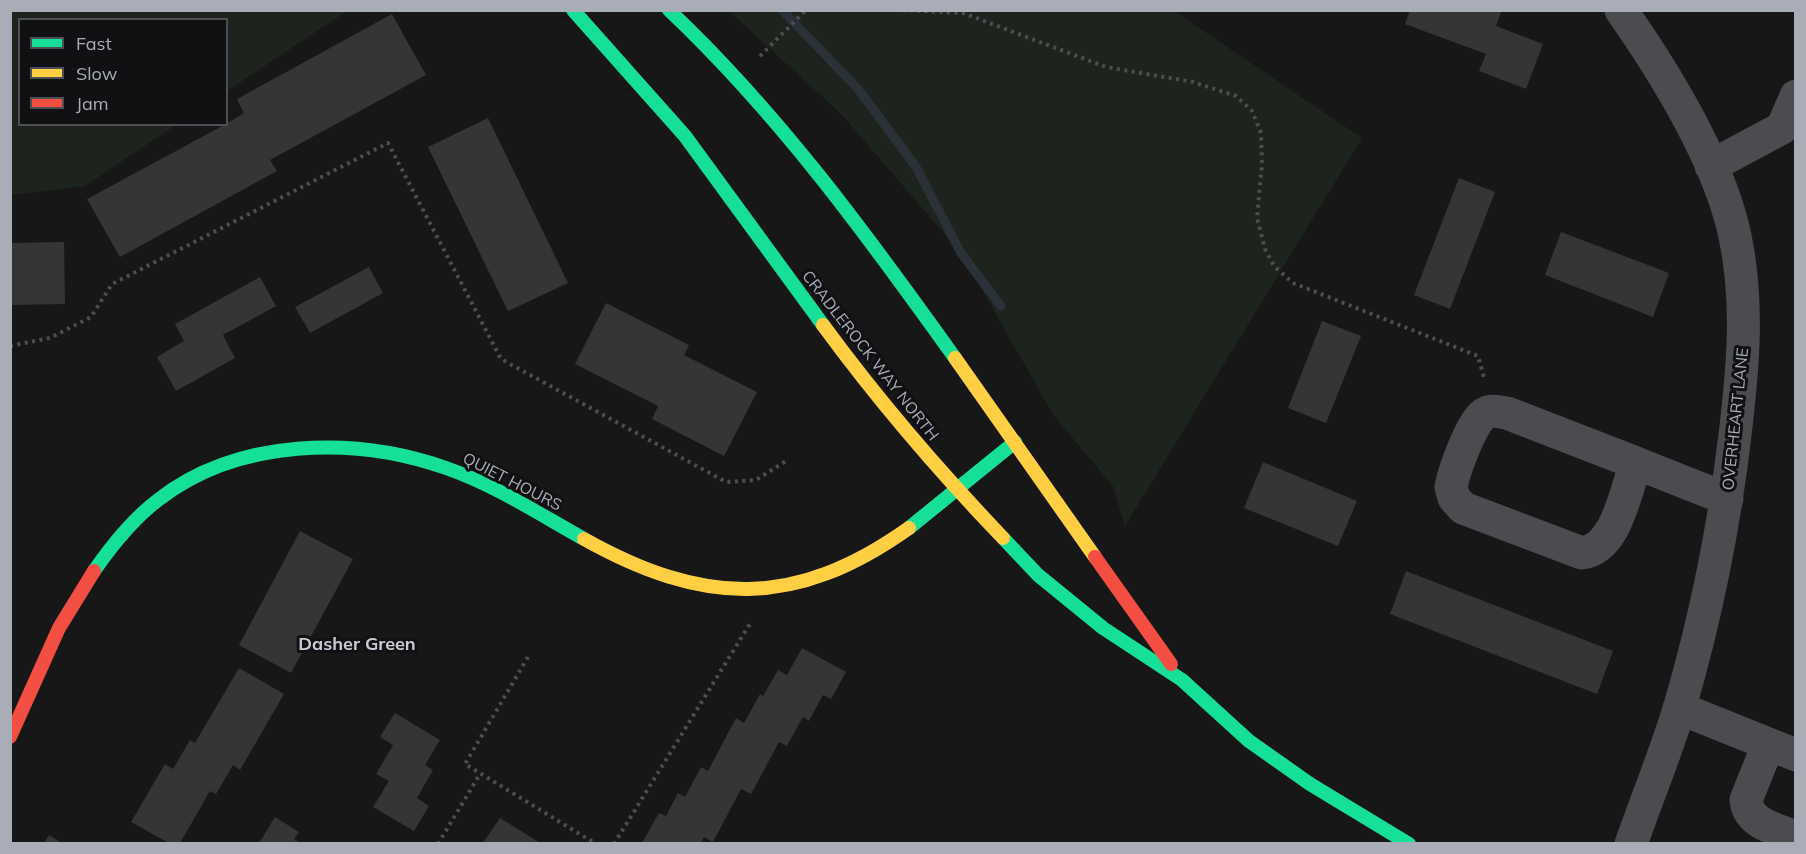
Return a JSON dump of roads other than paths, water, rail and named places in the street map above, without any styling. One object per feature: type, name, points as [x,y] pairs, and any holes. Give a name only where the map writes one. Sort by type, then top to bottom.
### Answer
[{"type":"street","name":"CRADLEROCK WAY NORTH","points":[[573,10],[644,87],[685,136],[840,349],[956,489],[1038,575],[1103,628],[1182,680],[1266,753],[1310,784],[1409,843]]},
{"type":"street","name":"CRADLEROCK WAY NORTH","points":[[669,10],[737,77],[805,153],[1015,442],[1182,680]]},
{"type":"street","name":"OVERHEART LANE","points":[[1620,10],[1685,112],[1710,166],[1734,234],[1743,279],[1745,317],[1739,406],[1717,563],[1679,708],[1631,843]]},
{"type":"street","points":[[1710,166],[1789,131],[1796,96]]},
{"type":"street","points":[[1636,463],[1610,536],[1594,552],[1582,553],[1463,508],[1454,498],[1451,487],[1453,476],[1476,424],[1484,414],[1493,411],[1507,413],[1636,463],[1727,499]]},
{"type":"street","name":"QUIET HOURS","points":[[10,737],[35,676],[74,603],[116,544],[138,518],[168,493],[192,478],[236,462],[278,452],[329,447],[375,450],[414,457],[456,471],[492,487],[633,566],[673,581],[715,590],[780,588],[829,575],[856,563],[895,541],[1015,442]]},
{"type":"street","points":[[1679,708],[1782,750],[1746,800],[1747,809],[1755,819],[1765,825],[1796,837]]},
{"type":"waterway","points":[[782,10],[859,90],[916,167],[961,253],[1001,306]]},
{"type":"district","name":"Dasher Green","points":[[357,645]]}]
